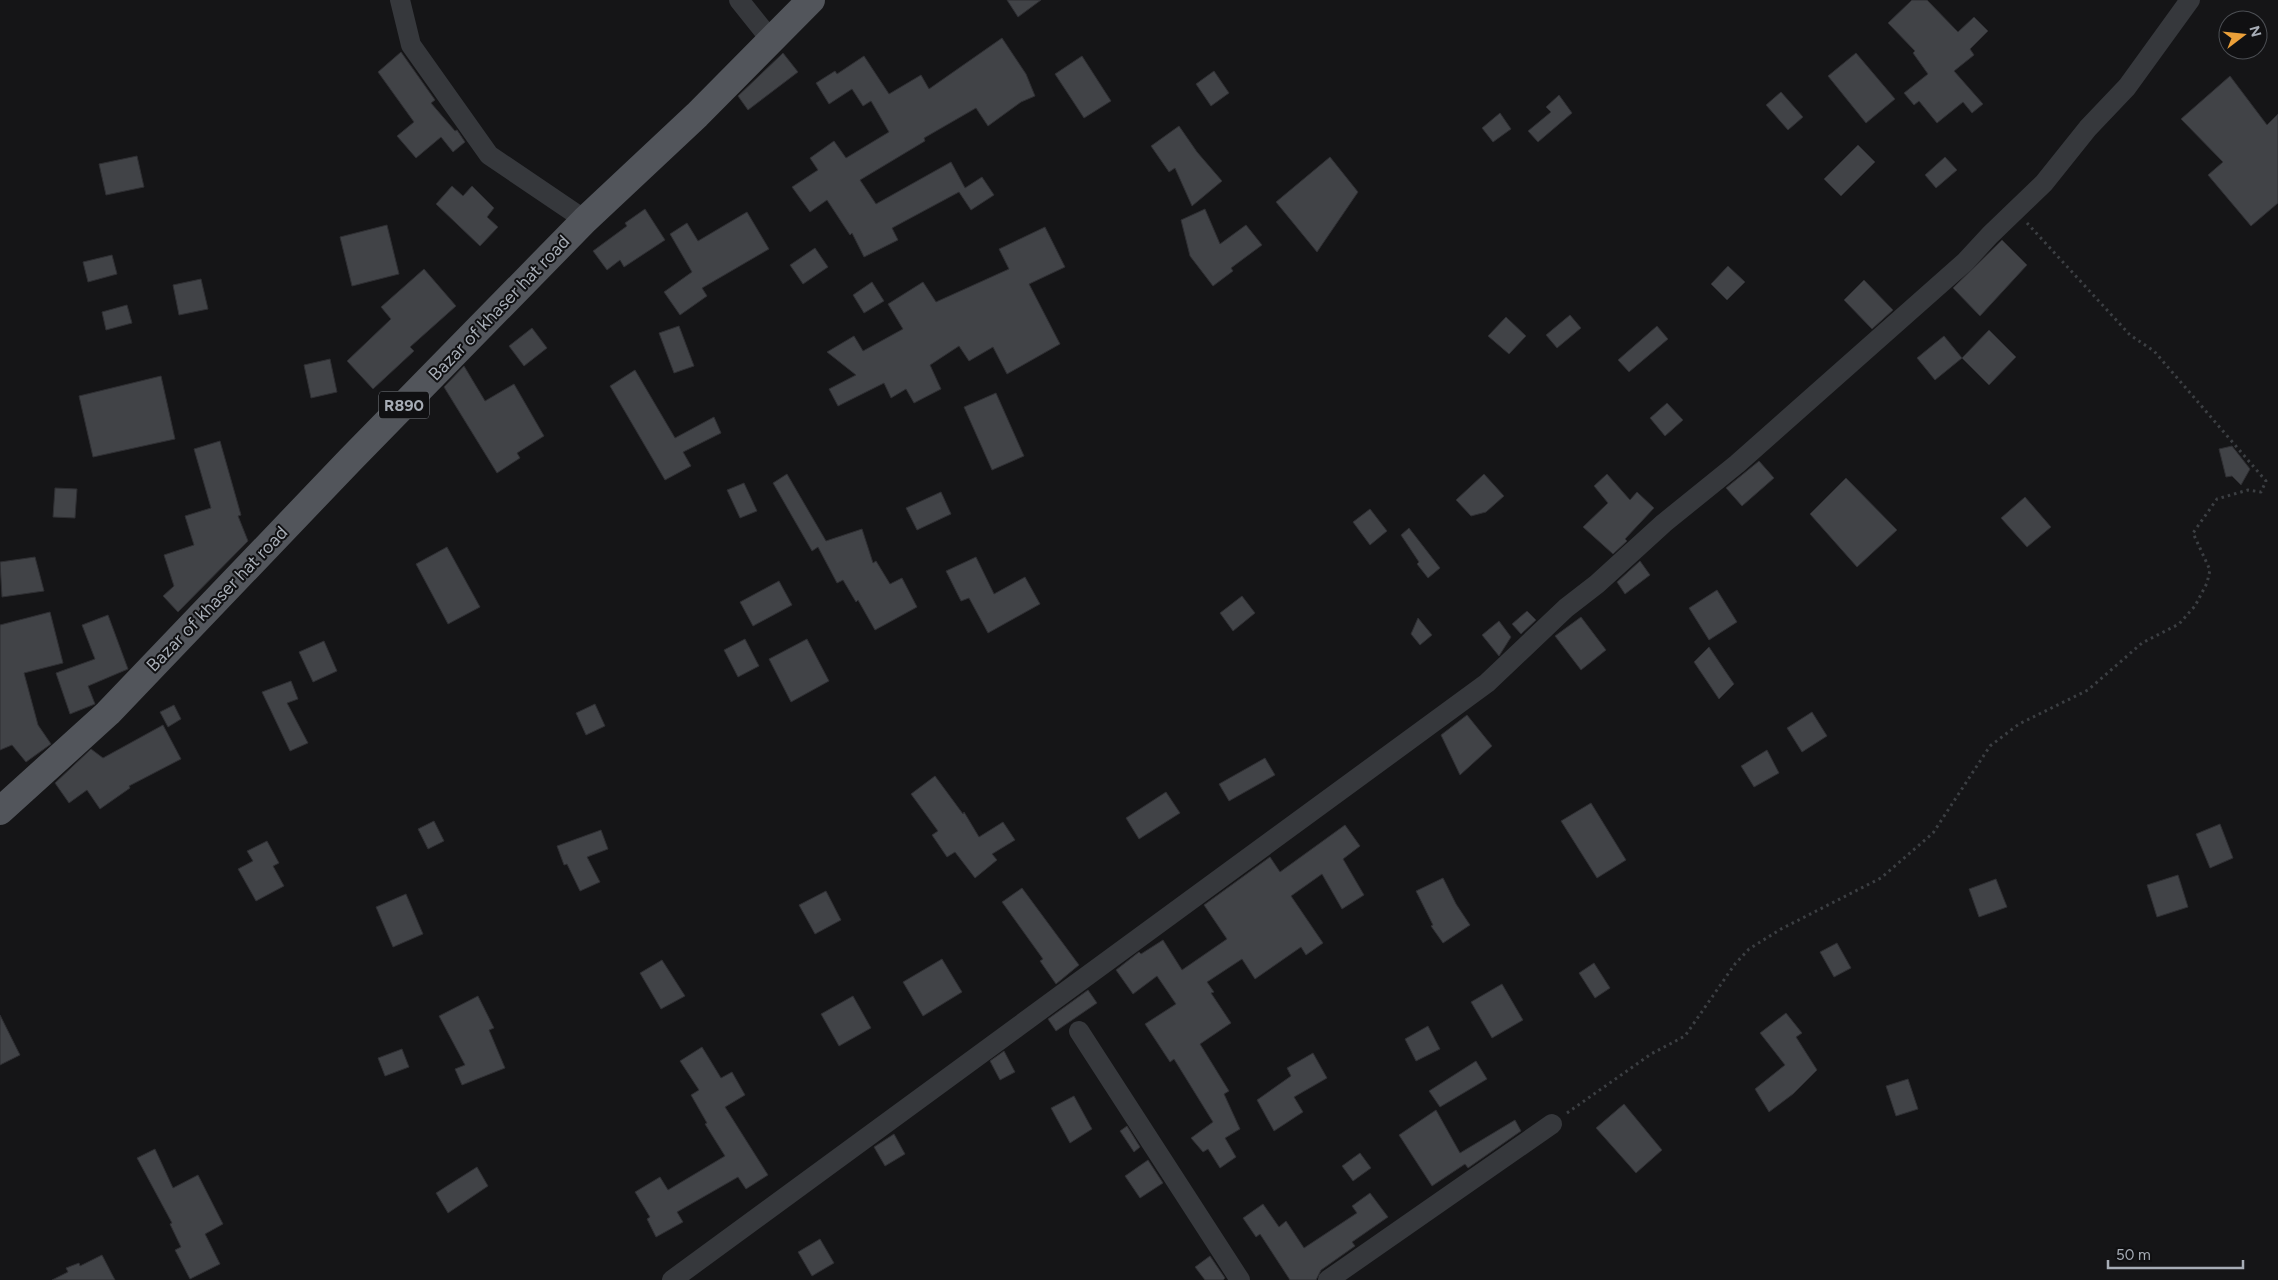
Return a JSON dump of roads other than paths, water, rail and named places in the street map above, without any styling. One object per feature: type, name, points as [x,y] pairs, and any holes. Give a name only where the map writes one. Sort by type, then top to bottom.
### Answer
[{"type":"main road","name":"Bazar of khaser hat road","points":[[0,811],[108,713],[351,459],[585,220],[697,115],[811,0]]},
{"type":"street","points":[[400,0],[411,46],[489,155],[585,220]]},
{"type":"street","points":[[739,0],[771,40]]},
{"type":"street","points":[[672,1280],[1487,683],[1566,608],[1597,584],[1664,523],[1737,464],[1861,353],[1891,330],[1965,262],[2044,183],[2088,128],[2127,87],[2190,0]]},
{"type":"street","points":[[1078,1031],[1240,1280]]},
{"type":"street","points":[[1328,1280],[1552,1124]]}]
